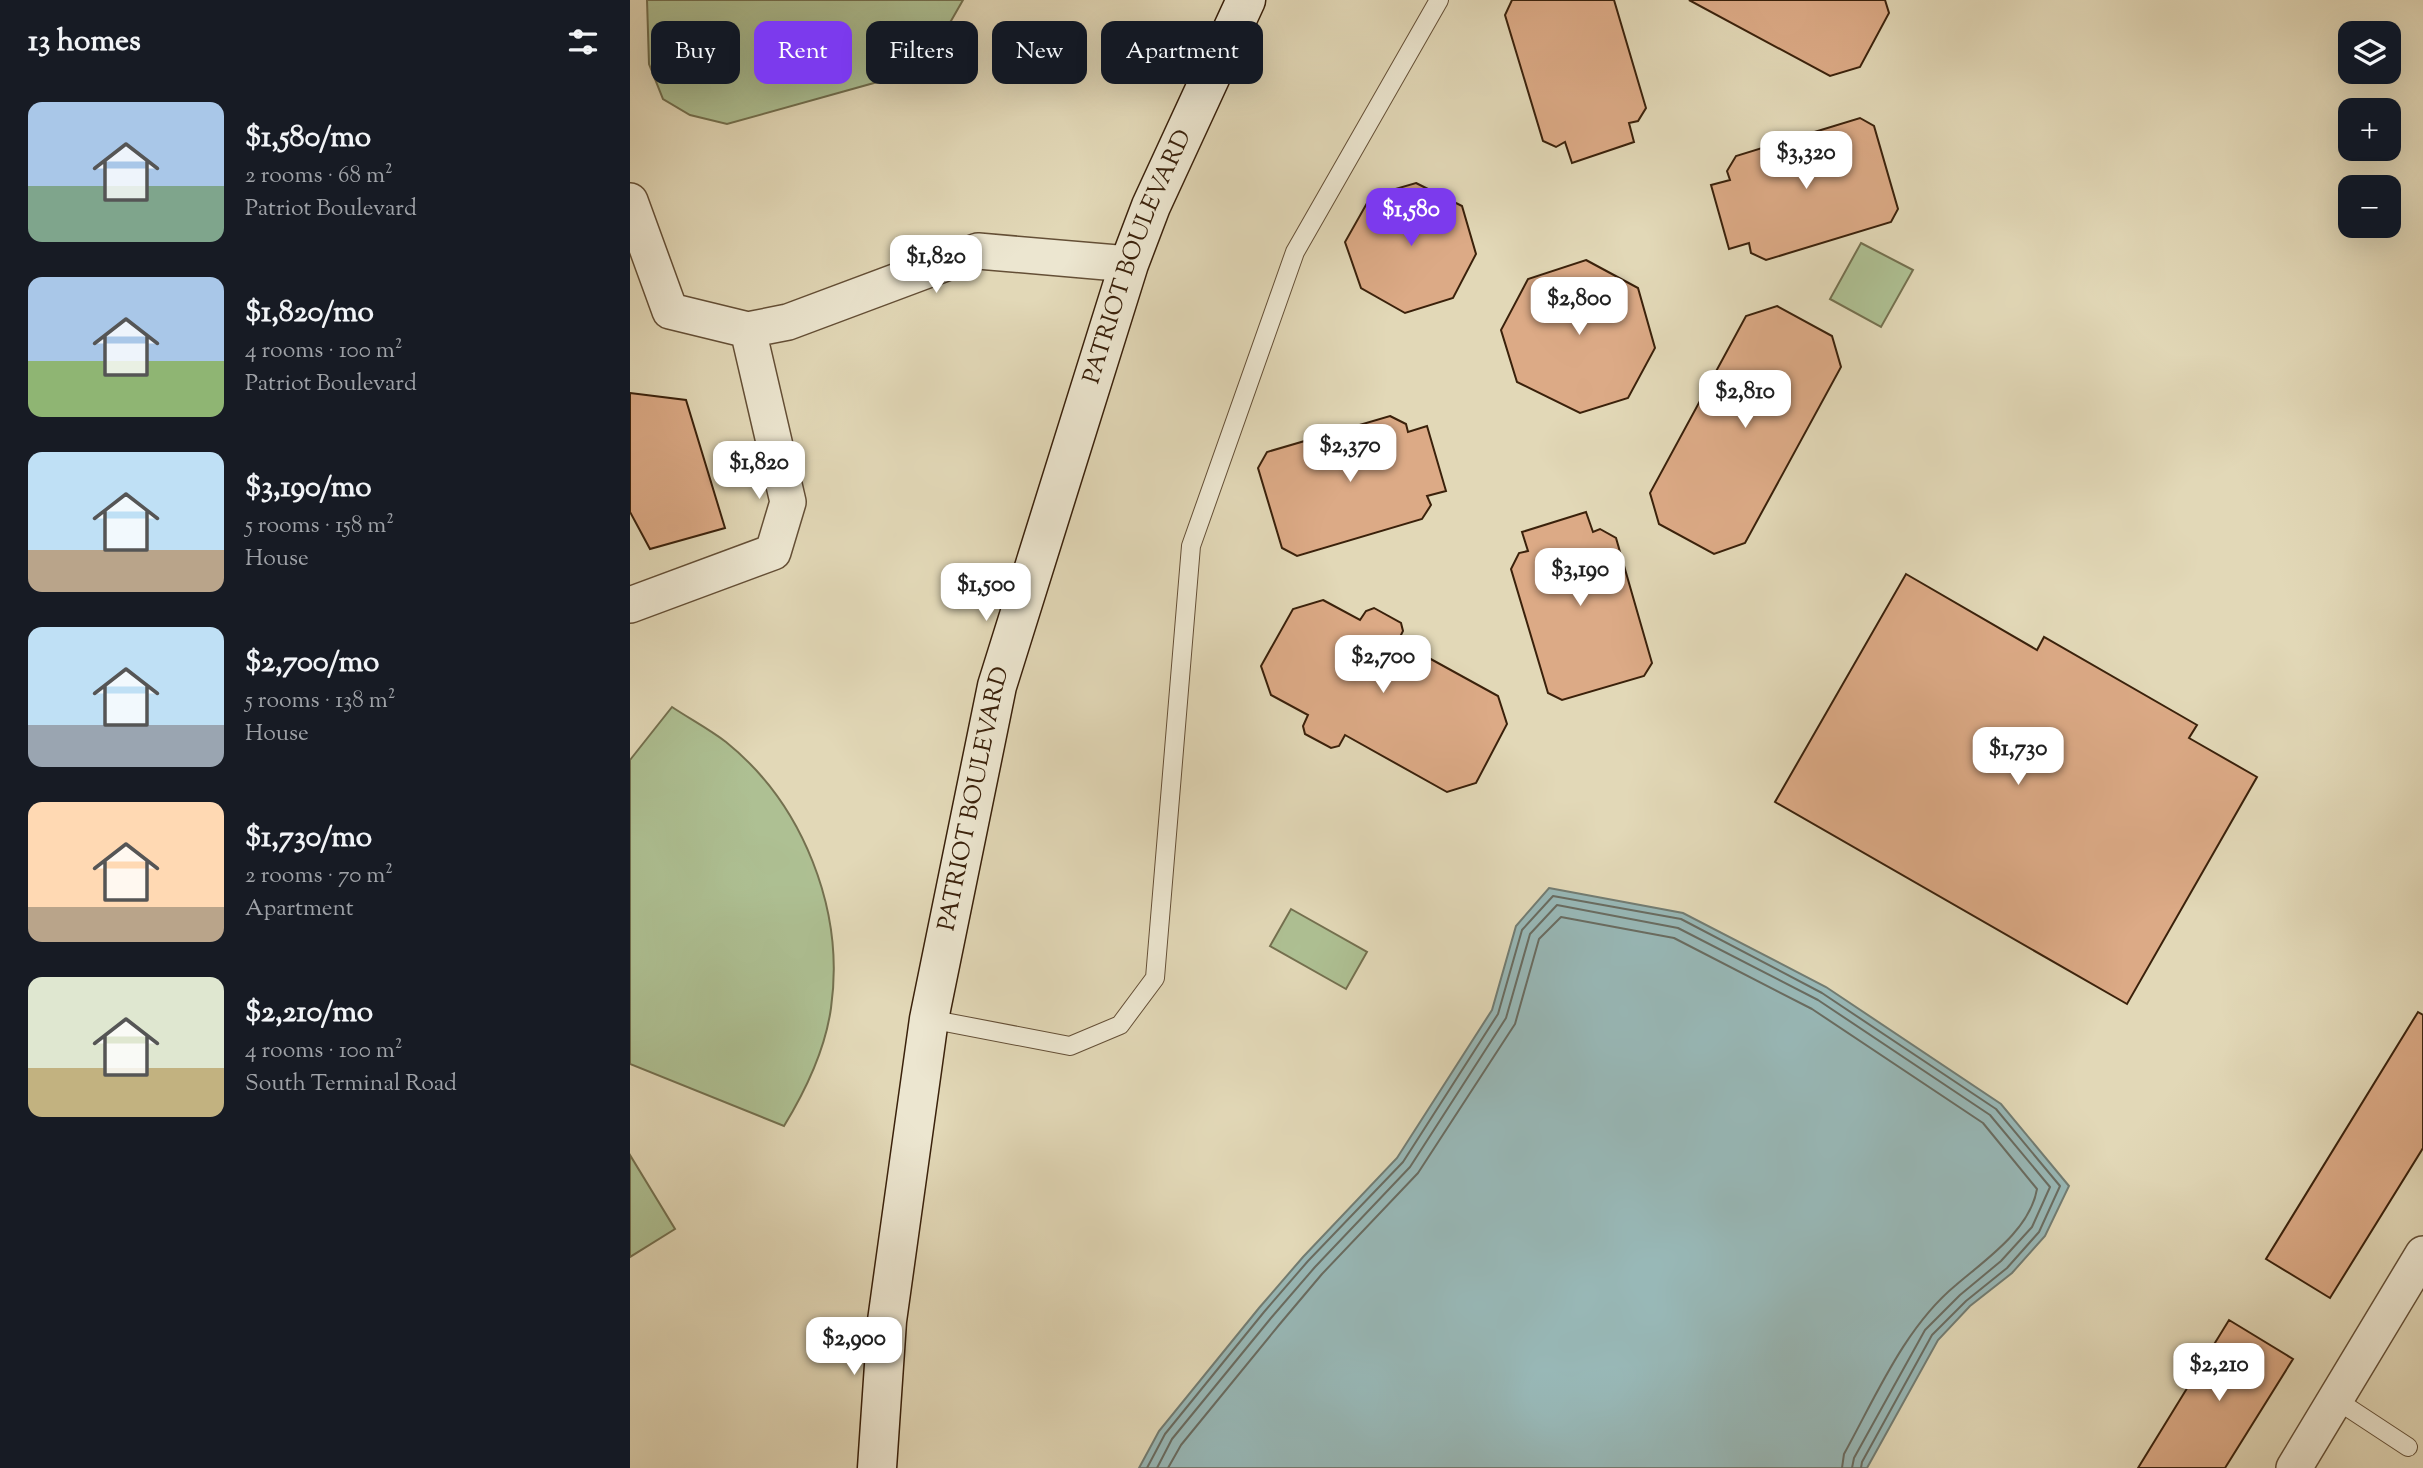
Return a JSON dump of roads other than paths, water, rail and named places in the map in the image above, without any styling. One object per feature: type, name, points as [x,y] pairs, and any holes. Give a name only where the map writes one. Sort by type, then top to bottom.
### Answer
[{"type":"street","name":"PATRIOT BOULEVARD","points":[[877,1468],[887,1321],[929,1019],[998,686],[1129,264],[1151,206],[1245,0]]},
{"type":"street","points":[[630,201],[670,312],[748,330],[788,322],[978,251],[1129,264]]},
{"type":"street","points":[[630,605],[773,552],[788,502],[748,330]]},
{"type":"street","points":[[2294,1468],[2423,1254]]},
{"type":"lane","points":[[929,1019],[1070,1046],[1120,1025],[1154,978],[1191,546],[1295,252],[1439,0]]},
{"type":"lane","points":[[2335,1399],[2409,1447]]},
{"type":"water","points":[[1549,888],[1683,913],[1826,987],[2001,1104],[2069,1186],[2045,1236],[2012,1273],[1970,1306],[1938,1340],[1867,1468],[1139,1468],[1159,1431],[1259,1308],[1303,1257],[1397,1158],[1492,1010],[1516,926]]}]
